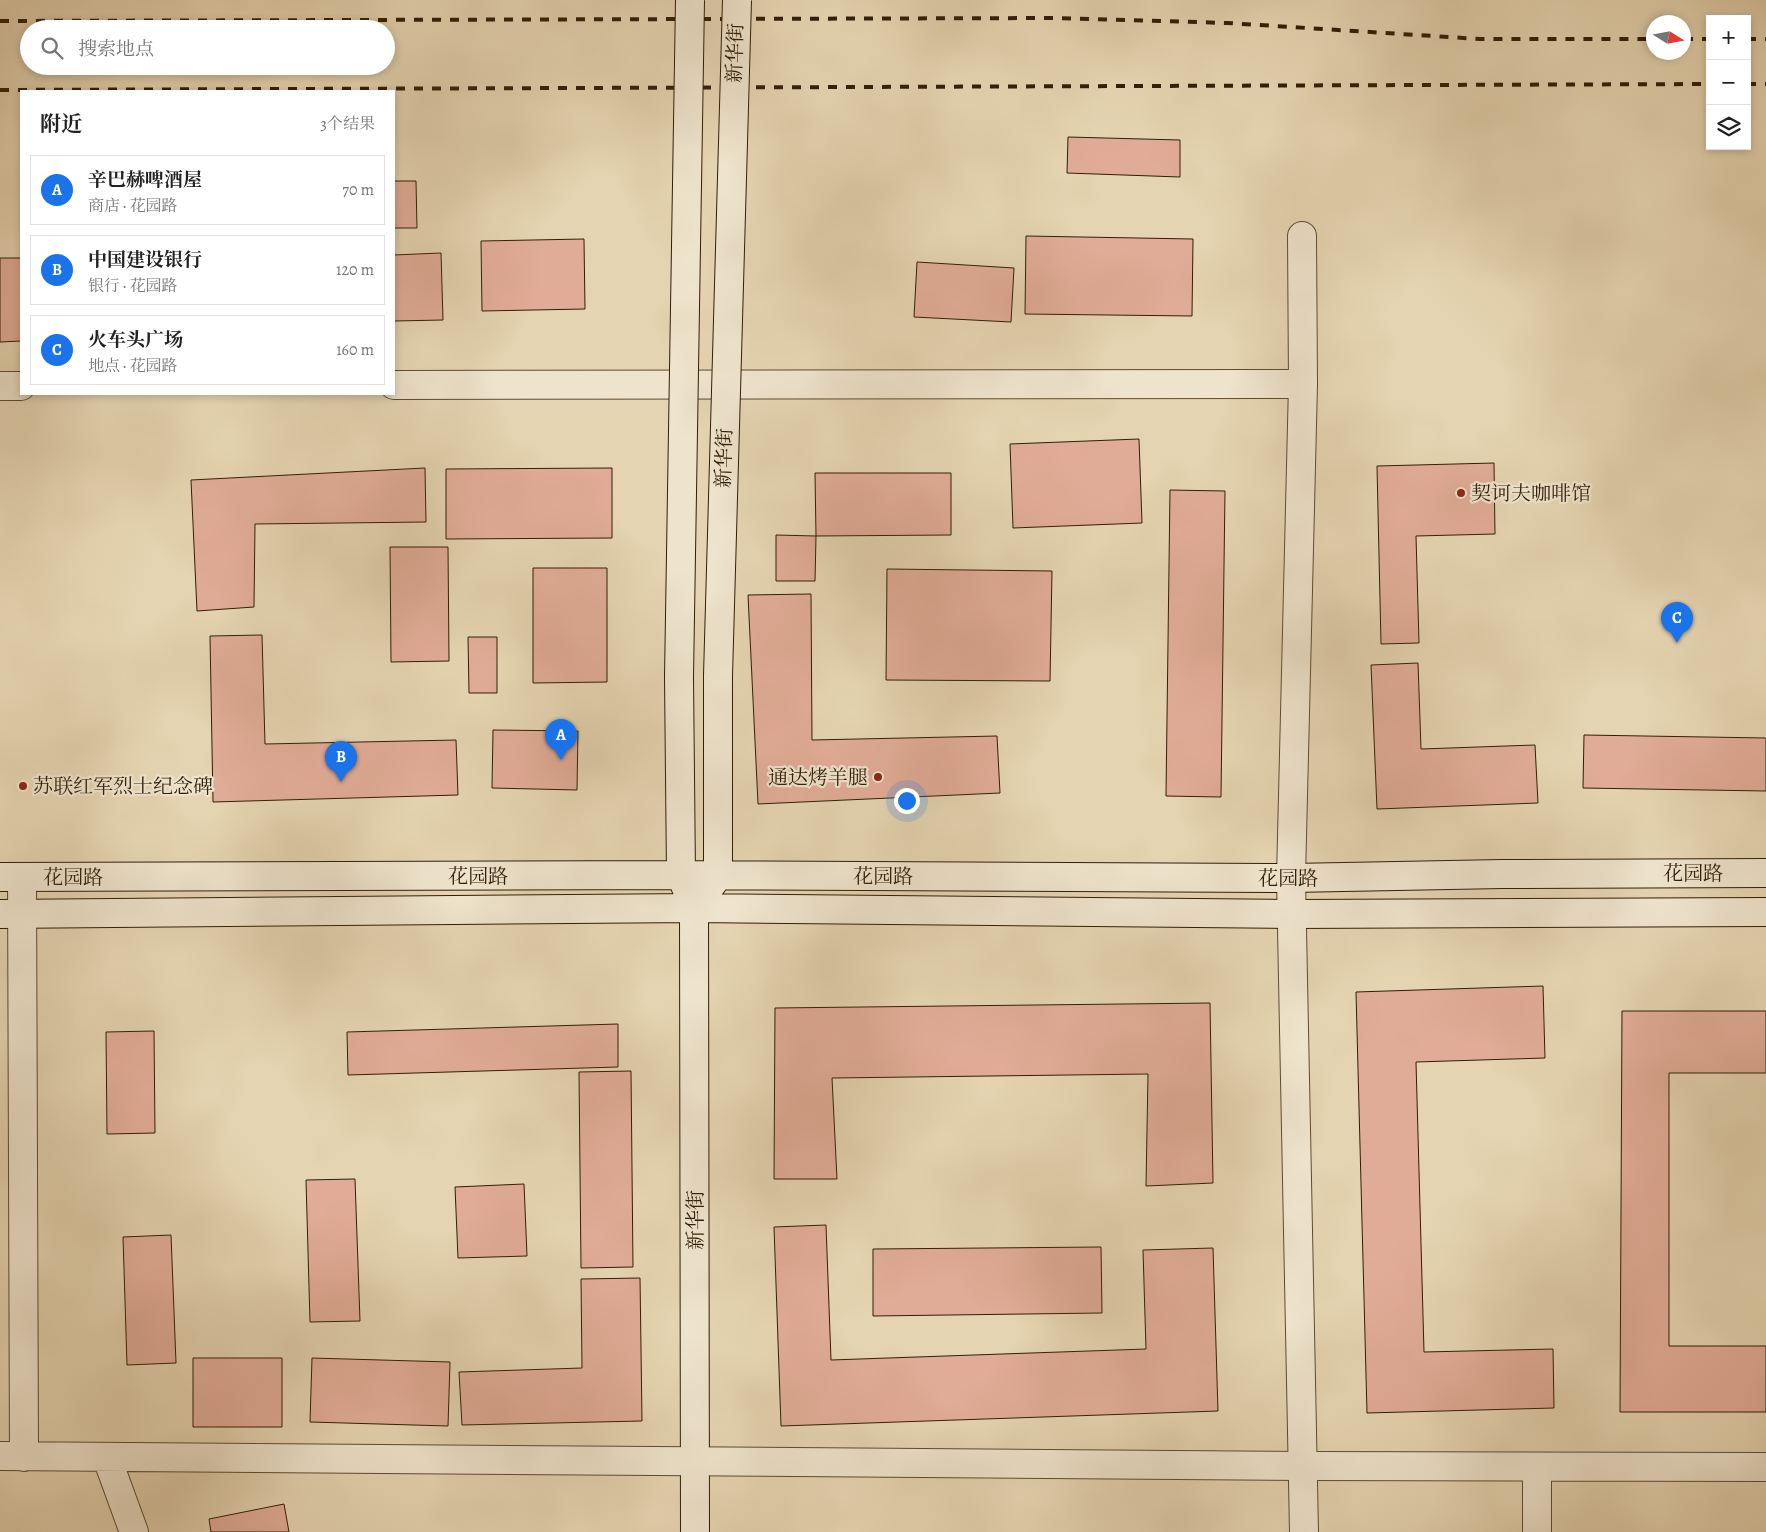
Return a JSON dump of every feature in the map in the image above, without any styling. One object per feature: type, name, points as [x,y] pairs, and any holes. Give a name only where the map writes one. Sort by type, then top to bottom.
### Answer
[{"type":"main road","name":"新华街","points":[[690,0],[679,677],[681,875],[694,908],[695,1532]]},
{"type":"main road","name":"新华街","points":[[718,876],[718,676],[737,0]]},
{"type":"main road","points":[[1302,236],[1303,384],[1291,914],[1304,1532]]},
{"type":"main road","points":[[395,385],[1303,384]]},
{"type":"main road","points":[[0,386],[20,386]]},
{"type":"main road","name":"花园路","points":[[11,877],[681,875],[1291,878],[1512,874],[1766,873]]},
{"type":"main road","points":[[694,908],[718,876]]},
{"type":"main road","points":[[11,877],[12,1457],[1304,1466],[1766,1467]]},
{"type":"main road","name":"花园路","points":[[11,914],[694,908],[1291,914],[1766,912]]},
{"type":"main road","points":[[107,1458],[134,1532]]},
{"type":"main road","points":[[1537,1467],[1537,1532]]},
{"type":"building","points":[[1068,137],[1180,140],[1180,177],[1067,173]]},
{"type":"building","points":[[395,181],[416,181],[417,228],[395,228]]},
{"type":"building","points":[[1026,236],[1193,239],[1192,316],[1025,314]]},
{"type":"building","points":[[584,239],[585,309],[482,311],[481,241]]},
{"type":"building","points":[[441,253],[443,320],[395,321],[395,255]]},
{"type":"building","points":[[0,258],[20,258],[20,341],[0,342]]},
{"type":"building","points":[[917,262],[1014,268],[1011,322],[914,317]]},
{"type":"building","points":[[1139,439],[1142,523],[1013,528],[1010,444]]},
{"type":"building","points":[[1494,463],[1495,534],[1416,536],[1419,643],[1381,644],[1377,466]]},
{"type":"building","points":[[425,468],[426,522],[255,524],[254,607],[197,611],[191,480]]},
{"type":"building","points":[[612,468],[612,538],[446,539],[446,469]]},
{"type":"building","points":[[815,473],[951,473],[951,535],[816,536]]},
{"type":"building","points":[[1170,490],[1225,491],[1221,797],[1166,796]]},
{"type":"building","points":[[776,535],[816,536],[815,581],[776,581]]},
{"type":"building","points":[[390,547],[448,547],[449,661],[391,662]]},
{"type":"building","points":[[533,568],[607,568],[607,682],[533,683]]},
{"type":"building","points":[[887,569],[1052,571],[1050,681],[886,680]]},
{"type":"building","points":[[811,594],[812,740],[997,736],[1000,793],[758,804],[748,595]]},
{"type":"building","points":[[262,635],[265,744],[456,740],[458,795],[213,802],[210,636]]},
{"type":"building","points":[[468,637],[497,637],[497,693],[469,693]]},
{"type":"building","points":[[1418,663],[1421,749],[1535,745],[1538,803],[1377,809],[1371,665]]},
{"type":"building","points":[[493,730],[578,731],[577,790],[492,788]]},
{"type":"building","points":[[1584,735],[1766,738],[1766,791],[1583,788]]},
{"type":"building","points":[[1543,986],[1545,1058],[1416,1062],[1424,1352],[1553,1349],[1554,1408],[1367,1413],[1356,992]]},
{"type":"building","points":[[1210,1003],[1213,1183],[1146,1186],[1148,1074],[832,1078],[837,1179],[774,1179],[775,1008]]},
{"type":"building","points":[[1622,1011],[1766,1011],[1766,1073],[1669,1073],[1669,1346],[1766,1346],[1766,1412],[1620,1412]]},
{"type":"building","points":[[618,1024],[618,1067],[348,1075],[347,1032]]},
{"type":"building","points":[[154,1031],[155,1133],[107,1134],[106,1032]]},
{"type":"building","points":[[631,1071],[633,1267],[581,1268],[579,1072]]},
{"type":"building","points":[[355,1179],[360,1321],[310,1322],[306,1180]]},
{"type":"building","points":[[524,1184],[527,1256],[458,1258],[455,1187]]},
{"type":"building","points":[[826,1225],[831,1360],[1146,1349],[1143,1250],[1213,1248],[1218,1411],[781,1426],[774,1227]]},
{"type":"building","points":[[171,1235],[176,1363],[127,1365],[123,1237]]},
{"type":"building","points":[[1101,1247],[1102,1313],[873,1316],[873,1249]]},
{"type":"building","points":[[640,1278],[642,1421],[462,1425],[459,1372],[582,1368],[581,1279]]},
{"type":"building","points":[[193,1358],[282,1358],[282,1427],[193,1427]]},
{"type":"building","points":[[312,1358],[450,1362],[448,1426],[310,1422]]},
{"type":"building","points":[[284,1504],[289,1532],[211,1532],[209,1519]]},
{"type":"railway","points":[[351,20],[1053,18],[1228,23],[1480,39],[1646,39]]},
{"type":"railway","points":[[0,21],[20,21]]},
{"type":"railway","points":[[1691,39],[1706,39]]},
{"type":"railway","points":[[1751,39],[1766,39]]},
{"type":"railway","points":[[0,90],[1706,84]]},
{"type":"railway","points":[[1751,84],[1766,84]]},
{"type":"place","name":"契诃夫咖啡馆","points":[[1461,493]]},
{"type":"place","name":"火车头广场","points":[[1677,643]]},
{"type":"place","name":"辛巴赫啤酒屋","points":[[561,760]]},
{"type":"place","name":"通达烤羊腿","points":[[878,777]]},
{"type":"place","name":"中国建设银行","points":[[341,782]]},
{"type":"place","name":"苏联红军烈士纪念碑","points":[[23,786]]}]
